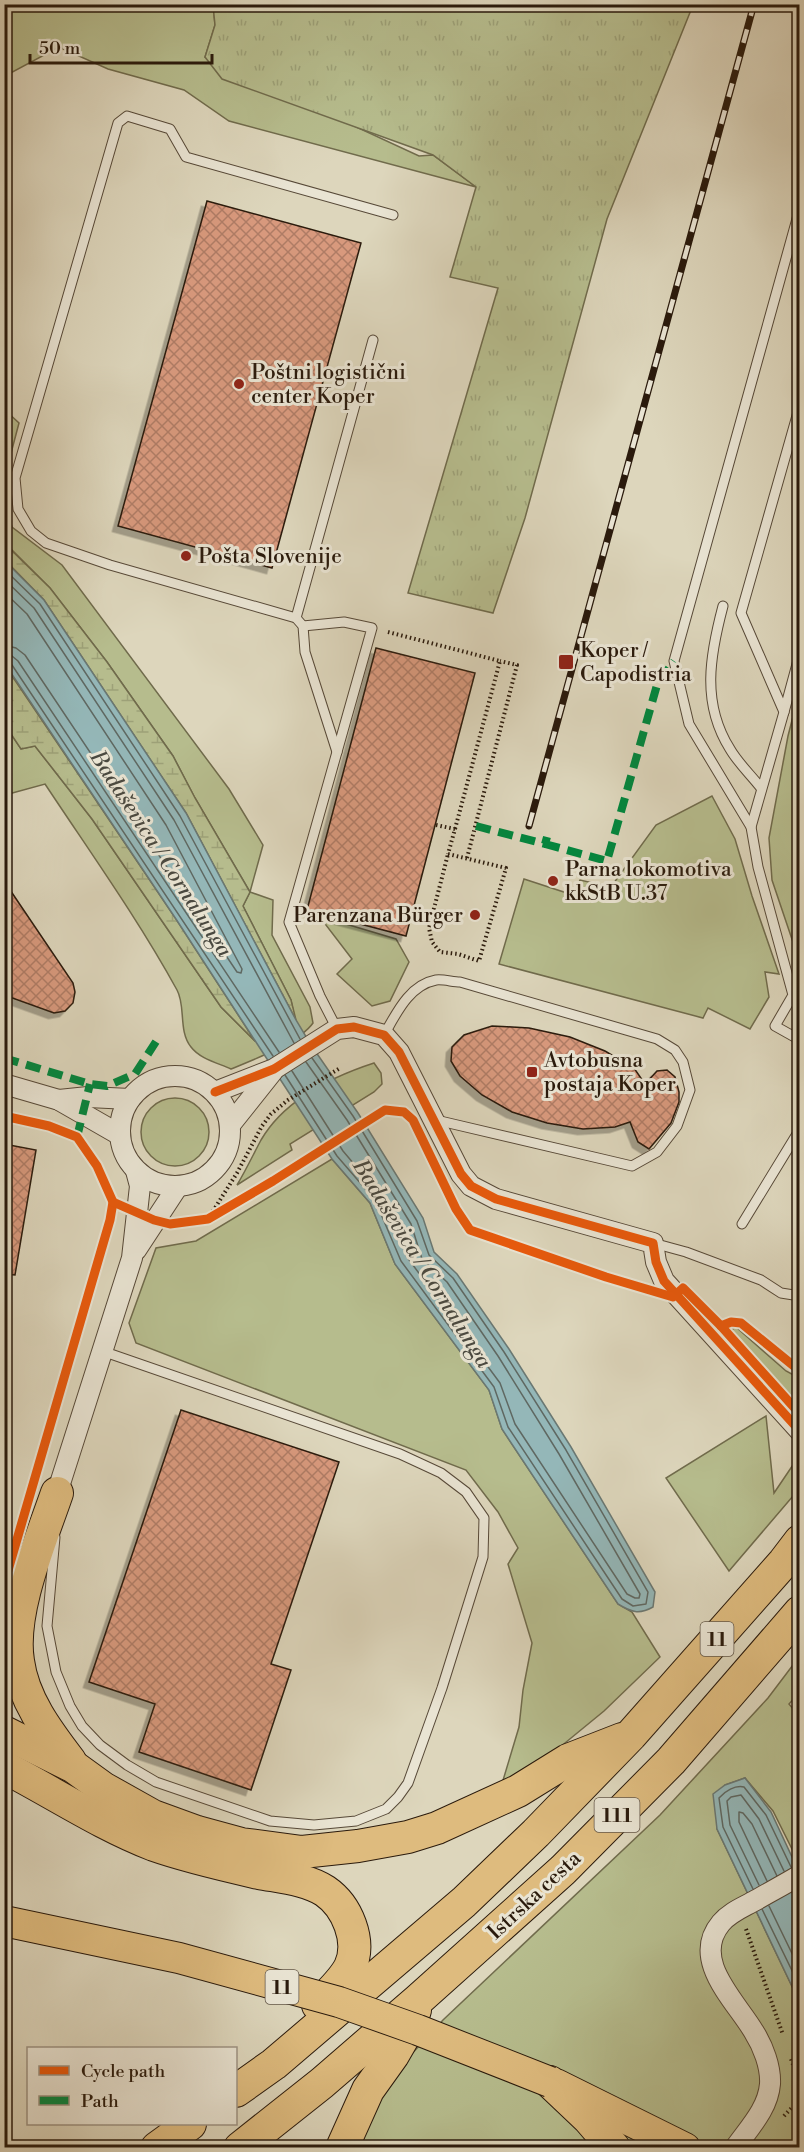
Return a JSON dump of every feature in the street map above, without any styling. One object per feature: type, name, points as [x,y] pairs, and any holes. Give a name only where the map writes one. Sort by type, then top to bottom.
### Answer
[{"type":"highway","points":[[57,1493],[32,1567],[21,1610],[17,1660],[41,1723],[74,1767]]},
{"type":"highway","name":"11","points":[[631,1735],[800,1541]]},
{"type":"highway","name":"Istrska cesta","points":[[240,2148],[321,2083],[418,2000],[563,1870],[671,1761],[800,1612]]},
{"type":"highway","points":[[4,1732],[74,1767],[103,1788],[153,1816],[197,1832],[241,1844],[302,1852],[408,1838],[437,1828],[518,1791],[568,1760],[631,1735]]},
{"type":"highway","name":"Istrska cesta","points":[[237,2090],[274,2064],[464,1902],[536,1833],[631,1735]]},
{"type":"highway","points":[[4,1767],[113,1826],[154,1845],[214,1863],[309,1884],[325,1891],[341,1905],[350,1921],[354,1941],[354,1958],[342,1980],[292,2031],[274,2064]]},
{"type":"highway","points":[[342,2148],[368,2090],[408,2029],[418,2000]]},
{"type":"highway","points":[[550,2082],[589,2119],[614,2148]]},
{"type":"highway","points":[[157,2148],[189,2125]]},
{"type":"main road","name":"11","points":[[4,1921],[179,1958],[339,2002],[418,2030],[550,2082],[686,2148]]},
{"type":"street","points":[[215,1092],[274,1069],[337,1029],[354,1027],[384,1035],[399,1052],[431,1119],[461,1174],[471,1186],[496,1199],[653,1243],[656,1262],[664,1281],[800,1431]]},
{"type":"street","points":[[230,1125],[274,1069]]},
{"type":"street","points":[[57,1493],[132,1258],[140,1185],[136,1170],[123,1151],[120,1135],[122,1116],[136,1091],[152,1080],[177,1075],[190,1077],[203,1082],[215,1092],[225,1107],[230,1125],[228,1147],[217,1167],[200,1180],[178,1186],[156,1183],[136,1170]]},
{"type":"street","points":[[4,1084],[59,1100],[120,1135]]},
{"type":"street","points":[[59,1100],[130,1099]]},
{"type":"street","points":[[132,1258],[178,1186]]},
{"type":"street","points":[[735,2148],[764,2108],[770,2084],[769,2067],[754,2032],[718,1980],[712,1964],[713,1936],[721,1923],[746,1905],[800,1875]]},
{"type":"lane","points":[[337,752],[305,652],[303,626],[296,618],[110,565],[46,543],[31,531],[18,509],[15,478],[118,123],[127,116],[170,129],[186,157],[393,215]]},
{"type":"lane","points":[[800,208],[674,661],[689,724],[751,827],[758,867],[793,995],[775,1026],[800,1040]]},
{"type":"lane","points":[[296,618],[373,340]]},
{"type":"lane","points":[[784,712],[741,613],[800,405]]},
{"type":"lane","points":[[723,606],[710,661],[710,686],[720,729],[730,750],[761,788]]},
{"type":"lane","points":[[303,626],[344,622],[372,628],[289,922],[320,996],[337,1029]]},
{"type":"lane","points":[[751,827],[800,653]]},
{"type":"lane","points":[[384,1035],[402,1006],[417,988],[436,980],[460,982],[657,1039],[675,1050],[683,1062],[690,1090],[677,1126],[657,1152],[632,1166],[431,1119]]},
{"type":"lane","points":[[742,1224],[799,1131]]},
{"type":"lane","points":[[653,1243],[686,1252],[761,1280],[781,1293],[800,1296]]},
{"type":"lane","points":[[57,1493],[54,1563],[47,1626],[56,1672],[70,1706],[82,1726],[100,1745],[127,1765],[156,1782],[270,1821],[314,1825],[356,1821],[386,1809],[398,1797],[408,1783],[483,1557],[484,1518],[466,1492],[441,1473],[400,1455],[102,1351]]},
{"type":"path","points":[[372,628],[517,665],[467,858]]},
{"type":"path","points":[[448,854],[506,868],[479,961],[458,954],[440,952],[432,942],[429,928],[448,854],[500,661]]},
{"type":"path","points":[[436,825],[455,829]]},
{"type":"path","points":[[204,1220],[237,1173],[262,1126],[279,1108],[306,1088],[340,1068]]},
{"type":"path","points":[[204,1220],[225,1209]]},
{"type":"path","points":[[746,1905],[784,2040]]},
{"type":"path","points":[[788,2051],[800,2084]]},
{"type":"green space","points":[[5,5],[213,5],[215,25],[205,57],[419,156],[433,155],[476,187],[229,121],[184,90],[108,69],[59,47],[5,76]]},
{"type":"green space","points":[[213,5],[693,5],[607,219],[525,518],[493,613],[408,593],[498,288],[450,277],[476,187],[433,155],[222,79],[205,57],[215,25]]},
{"type":"green space","points":[[5,410],[19,423],[5,476]]},
{"type":"green space","points":[[4,499],[12,527],[62,565],[229,789],[263,845],[250,892],[173,756],[107,662],[50,588],[5,543]]},
{"type":"green space","points":[[4,543],[50,588],[107,662],[173,756],[250,892],[243,906],[291,1000],[296,1020],[186,813],[44,600],[5,560]]},
{"type":"green space","points":[[4,664],[176,919],[255,1041],[221,1007],[92,819],[35,746],[21,749],[5,725]]},
{"type":"green space","points":[[799,693],[799,960],[772,880],[769,838],[788,736]]},
{"type":"green space","points":[[5,725],[21,749],[35,746],[92,819],[221,1007],[255,1041],[295,1020],[291,1000],[243,906],[250,892],[273,900],[272,935],[310,1007],[313,1023],[287,1044],[231,1069],[204,1058],[187,1041],[177,990],[130,912],[45,784],[5,795]]},
{"type":"green space","points":[[712,796],[735,839],[779,974],[765,972],[769,997],[750,1029],[708,1008],[703,1018],[499,964],[524,879],[573,895],[580,880],[611,887],[656,825]]},
{"type":"green space","points":[[319,916],[396,939],[409,962],[390,1001],[372,1006],[337,974],[352,959]]},
{"type":"green space","points":[[374,1063],[381,1073],[382,1084],[374,1092],[290,1144],[292,1150],[237,1185],[271,1125],[296,1101],[310,1091],[342,1075]]},
{"type":"green space","points":[[175,1098],[188,1101],[199,1108],[206,1119],[209,1132],[206,1145],[199,1156],[188,1163],[175,1166],[162,1163],[151,1156],[144,1145],[141,1132],[144,1119],[151,1108],[162,1101]]},
{"type":"green space","points":[[332,1159],[370,1203],[395,1264],[489,1390],[502,1429],[618,1604],[632,1612],[660,1657],[604,1711],[554,1752],[501,1787],[519,1727],[532,1643],[508,1564],[518,1548],[498,1512],[466,1470],[136,1343],[129,1323],[156,1248],[196,1241]]},
{"type":"green space","points":[[736,1327],[786,1371],[799,1378],[799,1404],[730,1331]]},
{"type":"green space","points":[[766,1416],[774,1493],[799,1456],[799,1489],[729,1571],[666,1478]]},
{"type":"green space","points":[[799,1657],[799,1693],[789,1704],[799,1716],[799,1857],[797,1859],[773,1811],[745,1778],[725,1785],[717,1829],[799,2001],[799,2147],[357,2148],[384,2088],[407,2059],[443,2020],[660,1815],[768,1698]]},
{"type":"water","name":"Badaševica / Cornalunga","points":[[4,560],[44,600],[186,813],[296,1020],[358,1113],[423,1218],[434,1252],[457,1274],[509,1349],[571,1447],[655,1592],[653,1607],[635,1612],[618,1604],[502,1429],[489,1390],[395,1264],[370,1203],[332,1159],[176,919],[5,664]]},
{"type":"water","points":[[745,1778],[771,1812],[799,1872],[799,2001],[717,1829],[713,1794],[725,1785]]},
{"type":"building","name":"Poštni logistični center Koper","points":[[207,201],[361,243],[272,568],[118,526]]},
{"type":"building","points":[[376,648],[475,673],[406,936],[307,910]]},
{"type":"building","points":[[4,881],[73,983],[75,992],[73,1003],[65,1011],[54,1013],[4,995]]},
{"type":"building","points":[[492,1026],[529,1028],[570,1037],[605,1051],[634,1068],[645,1084],[657,1071],[667,1070],[675,1077],[679,1092],[679,1102],[671,1123],[649,1149],[638,1142],[630,1122],[615,1127],[583,1129],[547,1123],[512,1112],[482,1095],[460,1076],[451,1061],[452,1047],[464,1035]]},
{"type":"building","points":[[4,1144],[36,1150],[15,1275],[4,1274]]},
{"type":"building","points":[[181,1410],[339,1462],[271,1664],[291,1670],[251,1790],[139,1752],[155,1704],[89,1682]]},
{"type":"railway","points":[[529,826],[754,4]]},
{"type":"marked path","points":[[545,844],[607,861],[657,685],[674,661]]},
{"type":"marked path","points":[[476,826],[545,844],[547,837]]},
{"type":"marked path","points":[[4,1058],[90,1084],[107,1086],[135,1074],[159,1037]]},
{"type":"marked path","points":[[77,1137],[90,1084]]},
{"type":"cycle path","points":[[215,1092],[274,1069],[337,1029],[354,1027],[384,1035],[399,1052],[461,1174],[471,1186],[496,1199],[653,1243],[656,1262],[664,1281],[800,1431]]},
{"type":"cycle path","points":[[113,1202],[154,1220],[170,1224],[208,1219],[385,1110],[404,1112],[413,1120],[456,1209],[470,1230],[606,1277],[673,1297],[683,1288],[721,1326],[800,1414]]},
{"type":"cycle path","points":[[4,1116],[49,1126],[77,1137],[97,1166],[113,1202],[110,1220],[4,1584]]},
{"type":"cycle path","points":[[721,1326],[731,1322],[741,1323],[800,1371]]},
{"type":"place","name":"Poštni logistični center Koper","points":[[239,384]]},
{"type":"place","name":"Pošta Slovenije","points":[[186,556]]},
{"type":"place","name":"Koper / Capodistria","points":[[566,662]]},
{"type":"place","name":"Parna lokomotiva kkStB U.37","points":[[553,881]]},
{"type":"place","name":"Parenzana Bürger","points":[[475,915]]},
{"type":"place","name":"Avtobusna postaja Koper","points":[[532,1072]]}]
